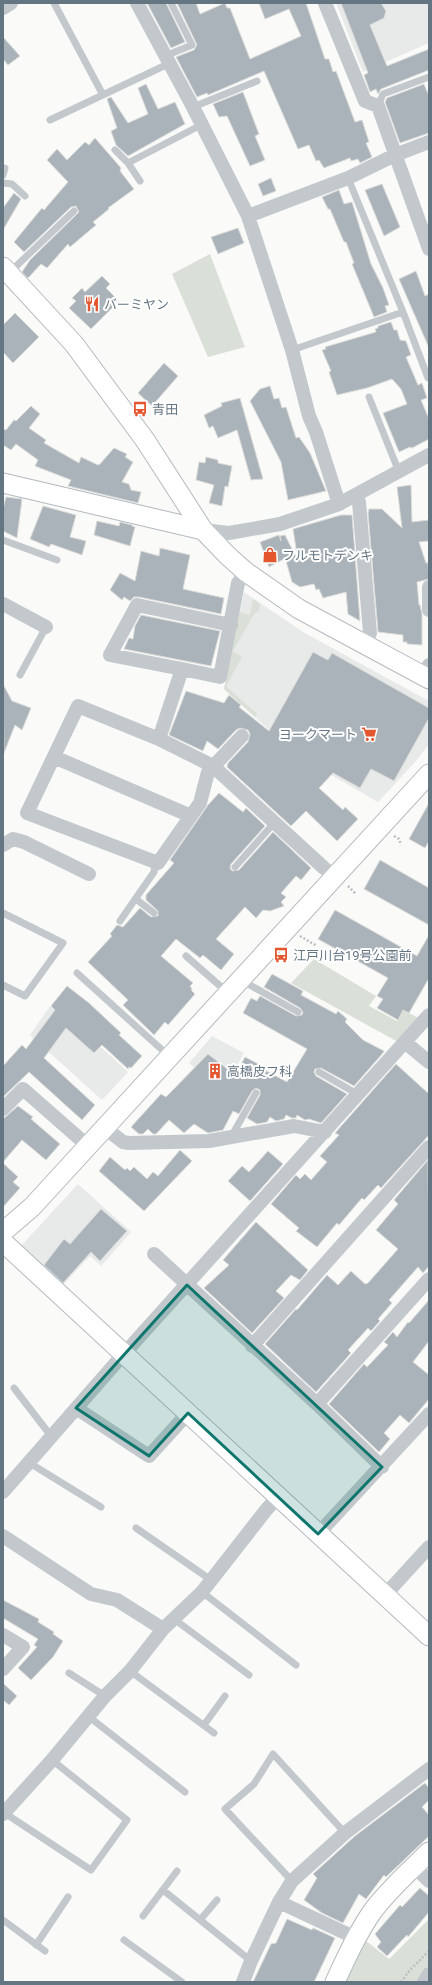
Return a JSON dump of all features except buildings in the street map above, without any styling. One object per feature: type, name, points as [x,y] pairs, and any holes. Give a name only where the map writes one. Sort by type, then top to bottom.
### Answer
[{"type":"street","points":[[3,8],[11,3]]},
{"type":"street","points":[[137,3],[193,107],[248,216],[292,350],[309,416],[316,432],[339,504]]},
{"type":"street","points":[[325,3],[365,101],[378,106],[429,249]]},
{"type":"street","points":[[248,216],[348,178],[395,155],[429,142]]},
{"type":"street","points":[[6,270],[74,344],[145,440],[203,530],[246,572],[299,609],[365,646],[427,673]]},
{"type":"street","points":[[3,483],[203,530],[229,533],[280,524],[339,504],[429,455]]},
{"type":"street","points":[[356,495],[359,502],[370,633],[365,646]]},
{"type":"street","points":[[231,625],[137,605],[110,655],[220,677],[231,625],[238,583],[246,572]]},
{"type":"street","points":[[429,588],[429,610]]},
{"type":"street","points":[[3,604],[46,627]]},
{"type":"street","points":[[159,739],[182,669]]},
{"type":"street","points":[[242,736],[213,766],[208,772],[200,803],[160,862],[154,863],[27,813],[78,706],[159,739],[213,766],[324,868],[342,881]]},
{"type":"street","points":[[54,757],[191,816]]},
{"type":"street","points":[[3,1232],[32,1207],[235,987],[342,881],[429,774]]},
{"type":"street","points":[[3,845],[13,839],[24,842],[89,874]]},
{"type":"street","points":[[5,1485],[28,1462],[123,1354],[406,1043],[429,1015]]},
{"type":"street","points":[[406,1043],[429,1062]]},
{"type":"street","points":[[3,1109],[23,1089],[88,1146]]},
{"type":"street","points":[[105,1128],[123,1142],[129,1144],[209,1141],[294,1126],[325,1132]]},
{"type":"street","points":[[252,1346],[429,1147]]},
{"type":"street","points":[[3,1242],[429,1636]]},
{"type":"street","points":[[154,1254],[252,1346],[317,1404],[382,1467]]},
{"type":"street","points":[[317,1404],[429,1279]]},
{"type":"street","points":[[76,1408],[148,1456],[188,1413]]},
{"type":"street","points":[[318,1534],[382,1467],[429,1414]]},
{"type":"street","points":[[3,1813],[52,1760],[105,1696],[130,1671],[163,1629],[202,1592],[266,1510],[278,1497]]},
{"type":"street","points":[[3,1536],[91,1594],[116,1600],[163,1629]]},
{"type":"street","points":[[385,1595],[429,1547]]},
{"type":"street","points":[[3,1635],[23,1647],[3,1669]]},
{"type":"street","points":[[244,1982],[251,1961],[292,1881],[345,1833],[429,1769]]},
{"type":"street","points":[[335,1982],[356,1938],[372,1911],[429,1852]]},
{"type":"street","points":[[414,1866],[429,1881]]},
{"type":"street","points":[[280,1902],[356,1938]]},
{"type":"street","points":[[424,1982],[429,1974]]},
{"type":"lane","points":[[54,3],[103,95]]},
{"type":"lane","points":[[50,120],[103,95],[192,45],[171,3]]},
{"type":"lane","points":[[378,106],[383,94],[429,77]]},
{"type":"lane","points":[[193,107],[257,82]]},
{"type":"lane","points":[[128,163],[201,125]]},
{"type":"lane","points":[[115,150],[128,163],[140,181]]},
{"type":"lane","points":[[348,178],[403,312],[428,378]]},
{"type":"lane","points":[[3,183],[12,184],[26,196]]},
{"type":"lane","points":[[6,270],[74,211]]},
{"type":"lane","points":[[292,350],[403,312]]},
{"type":"lane","points":[[369,397],[399,472]]},
{"type":"lane","points":[[3,540],[57,560]]},
{"type":"lane","points":[[20,675],[46,627]]},
{"type":"lane","points":[[235,867],[275,822]]},
{"type":"lane","points":[[120,921],[154,872],[154,863]]},
{"type":"lane","points":[[136,899],[154,913]]},
{"type":"lane","points":[[3,914],[63,942],[25,996],[3,985]]},
{"type":"lane","points":[[186,956],[235,987],[298,1012]]},
{"type":"lane","points":[[77,973],[170,1057]]},
{"type":"lane","points":[[319,1072],[359,1095]]},
{"type":"lane","points":[[231,1138],[256,1093]]},
{"type":"lane","points":[[14,1388],[51,1436]]},
{"type":"lane","points":[[28,1462],[100,1507]]},
{"type":"lane","points":[[136,1528],[211,1580]]},
{"type":"lane","points":[[202,1592],[296,1665]]},
{"type":"lane","points":[[174,1620],[249,1675]]},
{"type":"lane","points":[[130,1671],[214,1733]]},
{"type":"lane","points":[[69,1673],[105,1696]]},
{"type":"lane","points":[[204,1726],[225,1696]]},
{"type":"lane","points":[[88,1716],[185,1792]]},
{"type":"lane","points":[[292,1881],[225,1809],[254,1784],[273,1754],[345,1833]]},
{"type":"lane","points":[[3,1813],[90,1870],[127,1820],[52,1760]]},
{"type":"lane","points":[[143,1916],[177,1871]]},
{"type":"lane","points":[[163,1890],[251,1961]]},
{"type":"lane","points":[[36,1945],[68,1897]]},
{"type":"lane","points":[[200,1920],[217,1900]]},
{"type":"lane","points":[[3,1920],[45,1951]]},
{"type":"lane","points":[[124,1940],[182,1982]]},
{"type":"path","points":[[394,836],[399,839],[402,845]]},
{"type":"path","points":[[342,881],[356,894]]},
{"type":"path","points":[[300,936],[317,946]]},
{"type":"path","points":[[401,1982],[410,1970],[429,1951]]},
{"type":"highlighted area","points":[[187,1285],[382,1467],[318,1534],[188,1413],[149,1456],[76,1408]]},
{"type":"shaded area","points":[[336,3],[429,3],[429,43],[363,72]]},
{"type":"shaded area","points":[[210,254],[245,347],[208,357],[172,274]]},
{"type":"shaded area","points":[[244,592],[303,632],[429,701],[429,744],[415,762],[378,802],[274,742],[277,737],[224,689]]},
{"type":"shaded area","points":[[253,599],[260,604],[259,611],[254,614],[233,651],[242,657],[226,686],[257,714],[255,717],[224,689],[239,612],[250,615]]},
{"type":"shaded area","points":[[314,959],[376,996],[369,1006],[397,1021],[401,1009],[419,1018],[398,1042],[291,983]]},
{"type":"shaded area","points":[[50,1006],[73,1026],[75,1023],[128,1072],[102,1100],[30,1035]]},
{"type":"shaded area","points":[[212,1036],[244,1053],[223,1094],[189,1063]]},
{"type":"shaded area","points":[[78,1184],[131,1232],[101,1266],[90,1256],[62,1286],[20,1247]]},
{"type":"shaded area","points":[[429,1919],[429,1968],[420,1982],[346,1982],[365,1940],[389,1959]]},
{"type":"place","name":"バーミヤン","points":[[92,304]]},
{"type":"place","name":"青田","points":[[140,409]]},
{"type":"place","name":"フルモトデンキ","points":[[270,555]]},
{"type":"place","name":"ヨークマート","points":[[369,734]]},
{"type":"place","name":"江戸川台19号公園前","points":[[281,955]]},
{"type":"place","name":"高橋皮フ科","points":[[215,1071]]}]
